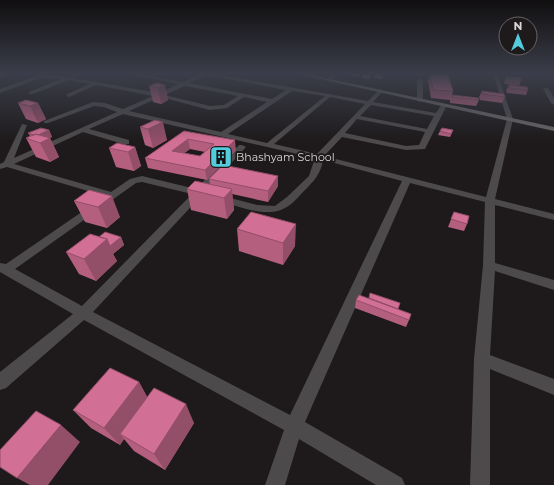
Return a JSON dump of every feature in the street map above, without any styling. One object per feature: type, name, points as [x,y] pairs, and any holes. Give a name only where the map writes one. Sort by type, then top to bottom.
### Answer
[{"type":"street","points":[[4,166],[159,96]]},
{"type":"street","points":[[162,96],[210,108],[225,107],[242,96],[272,101]]},
{"type":"street","points":[[223,134],[280,96]]},
{"type":"street","points":[[269,145],[329,96]]},
{"type":"street","points":[[334,96],[439,115]]},
{"type":"street","points":[[375,96],[319,157],[318,169],[315,175],[288,201],[276,209],[266,209],[142,179],[133,180],[3,268],[83,313],[294,426],[395,485]]},
{"type":"street","points":[[401,96],[554,129]]},
{"type":"street","points":[[420,96],[420,100]]},
{"type":"street","points":[[480,485],[482,359],[489,265],[490,200],[510,119],[502,96]]},
{"type":"street","points":[[46,122],[94,104],[105,105],[124,112],[319,157],[554,217]]},
{"type":"street","points":[[339,134],[416,149],[422,147],[429,131],[444,105]]},
{"type":"street","points":[[355,117],[429,131]]},
{"type":"street","points":[[4,166],[24,125]]},
{"type":"street","points":[[84,130],[126,142]]},
{"type":"street","points":[[0,382],[83,313],[242,147]]},
{"type":"street","points":[[4,166],[112,195]]},
{"type":"street","points":[[275,485],[294,426],[407,179]]},
{"type":"street","points":[[489,265],[554,285]]},
{"type":"street","points":[[482,359],[554,386]]},
{"type":"building","points":[[452,96],[457,96],[478,98],[479,100],[452,97]]},
{"type":"building","points":[[26,100],[38,103],[30,106],[18,103]]},
{"type":"building","points":[[155,120],[163,122],[148,129],[140,127]]},
{"type":"building","points":[[41,128],[49,130],[38,135],[28,133]]},
{"type":"building","points":[[442,128],[453,130],[451,134],[440,131]]},
{"type":"building","points":[[184,131],[235,140],[205,170],[145,158]],"holes":[[[188,139],[214,144],[200,156],[172,151]]]},
{"type":"building","points":[[36,134],[50,138],[40,143],[26,138]]},
{"type":"building","points":[[117,143],[135,147],[128,152],[109,148]]},
{"type":"building","points":[[223,165],[278,176],[268,191],[209,179]]},
{"type":"building","points":[[195,181],[232,189],[224,198],[187,189]]},
{"type":"building","points":[[89,190],[112,196],[98,207],[74,201]]},
{"type":"building","points":[[251,212],[296,224],[283,243],[237,229]]},
{"type":"building","points":[[454,212],[469,216],[467,224],[451,219]]},
{"type":"building","points":[[105,232],[121,237],[110,246],[107,239],[99,237]]},
{"type":"building","points":[[90,234],[107,239],[84,259],[66,252]]},
{"type":"building","points":[[370,293],[400,303],[398,309],[369,298]]},
{"type":"building","points":[[359,295],[411,314],[409,320],[356,300]]},
{"type":"building","points":[[110,368],[139,382],[104,428],[73,410]]},
{"type":"building","points":[[154,388],[186,404],[154,454],[120,434]]},
{"type":"building","points":[[36,411],[61,425],[17,478],[0,467],[0,450]]},
{"type":"place","name":"Bhashyam School","points":[[221,157]]}]
